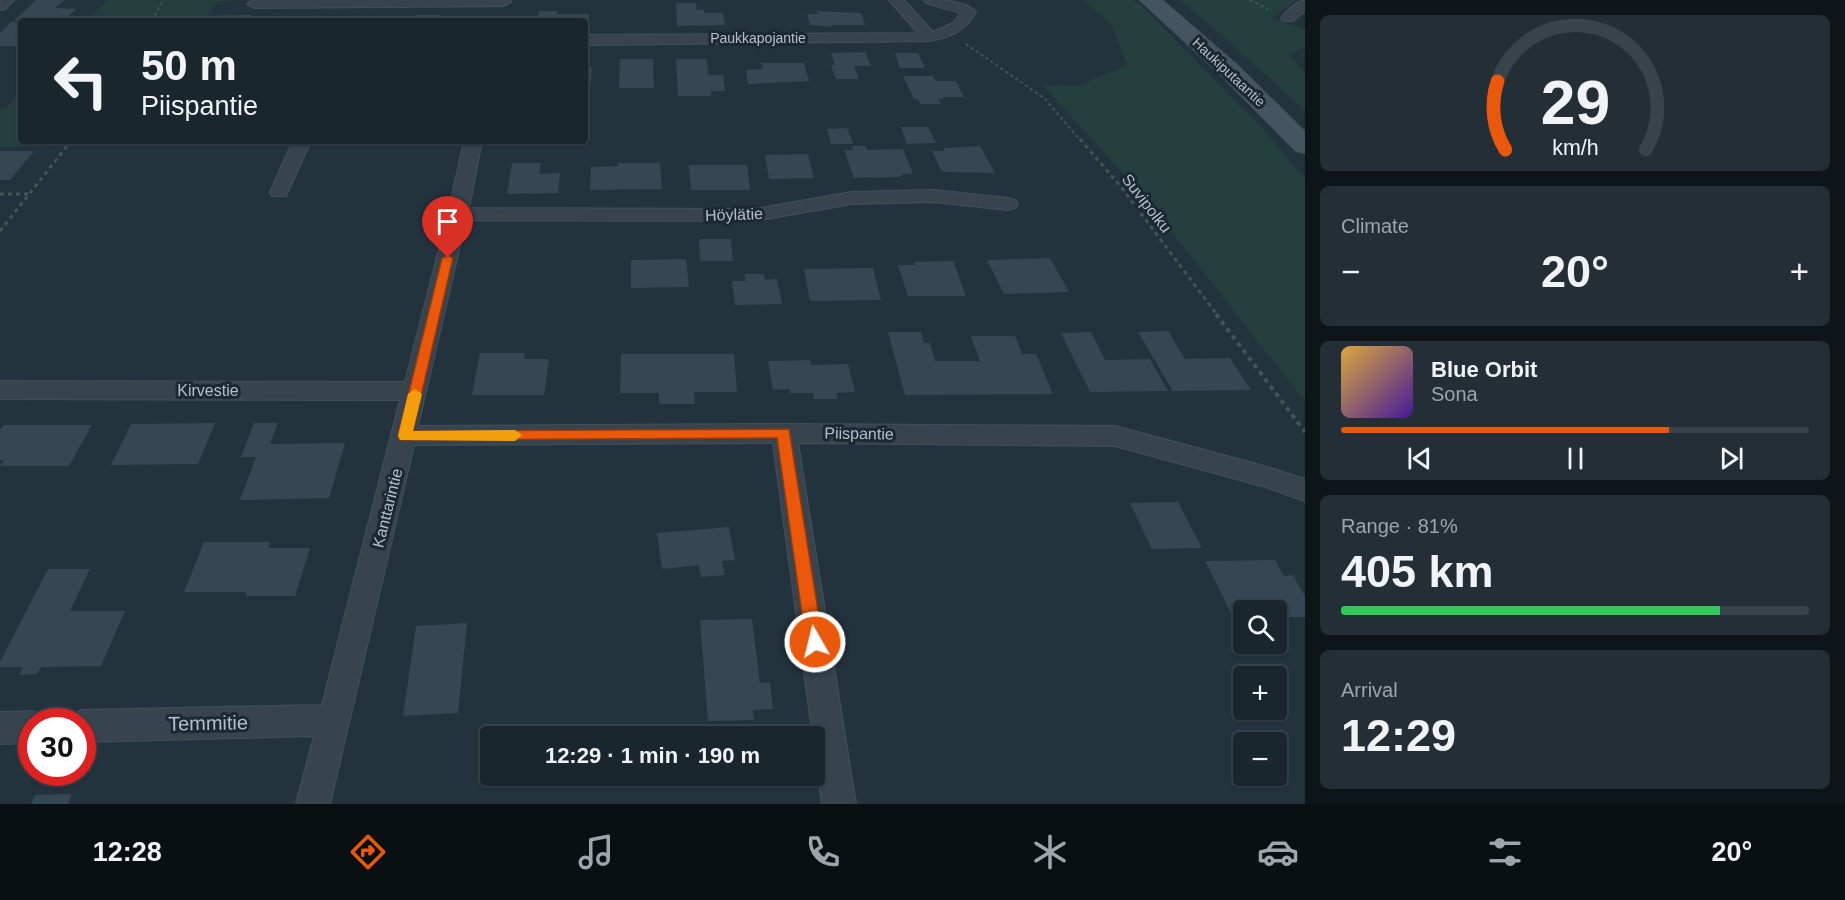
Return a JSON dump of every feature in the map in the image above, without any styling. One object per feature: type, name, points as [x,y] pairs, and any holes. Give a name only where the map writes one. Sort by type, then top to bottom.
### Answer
[{"type":"main road","name":"Haukiputaantie","points":[[1150,0],[1229,70],[1305,146]]},
{"type":"street","points":[[0,6],[7,0]]},
{"type":"street","points":[[896,0],[930,37]]},
{"type":"street","name":"Paukkapojantie","points":[[588,40],[930,37],[953,31],[964,22],[969,12],[963,7],[931,0]]},
{"type":"street","points":[[254,4],[504,1],[501,18]]},
{"type":"street","points":[[1288,18],[1305,4]]},
{"type":"street","points":[[279,192],[301,144]]},
{"type":"street","name":"Kanttarintie","points":[[314,804],[405,436],[472,144]]},
{"type":"street","name":"Höylätie","points":[[458,214],[755,215],[852,198],[934,196],[1008,204]]},
{"type":"street","name":"Kirvestie","points":[[0,390],[416,390]]},
{"type":"street","points":[[784,433],[839,804]]},
{"type":"street","name":"Piispantie","points":[[405,436],[784,433],[1115,436],[1264,476],[1305,490]]},
{"type":"street","name":"Temmitie","points":[[96,726],[334,720]]},
{"type":"street","points":[[0,728],[18,727]]},
{"type":"path","points":[[154,18],[163,0]]},
{"type":"path","name":"Suvipolku","points":[[930,37],[953,39],[972,47],[1044,98],[1121,187],[1305,432]]},
{"type":"path","points":[[0,231],[69,144]]},
{"type":"path","points":[[0,194],[29,194]]},
{"type":"green space","points":[[107,0],[262,0],[218,1],[205,18],[90,18]]},
{"type":"green space","points":[[1084,0],[1134,0],[1142,6],[1260,126],[1305,179],[1305,401],[1141,193],[1043,85],[1077,86],[1127,66],[1112,25]]},
{"type":"green space","points":[[1180,0],[1297,0],[1271,18],[1305,30],[1305,49],[1289,55],[1305,73],[1305,111],[1231,43]]},
{"type":"green space","points":[[18,94],[18,144],[53,144],[46,147],[0,147],[0,108],[5,108]]},
{"type":"building","points":[[36,0],[64,0],[55,8],[76,9],[67,18],[18,18],[18,21],[14,21]]},
{"type":"building","points":[[676,3],[696,3],[697,10],[704,10],[704,13],[723,13],[725,25],[677,26]]},
{"type":"building","points":[[539,11],[558,11],[557,14],[589,14],[588,27],[588,18],[538,18]]},
{"type":"building","points":[[817,11],[861,13],[865,25],[831,25],[832,27],[810,25],[807,14],[818,14]]},
{"type":"building","points":[[251,15],[250,18],[196,18],[197,16]]},
{"type":"building","points":[[416,15],[440,15],[439,18],[415,18]]},
{"type":"building","points":[[264,16],[309,17],[308,18],[262,18]]},
{"type":"building","points":[[11,22],[18,22],[18,46],[0,46],[0,33]]},
{"type":"building","points":[[865,52],[871,66],[854,66],[859,79],[836,79],[831,65],[835,65],[831,53]]},
{"type":"building","points":[[895,53],[918,53],[925,68],[900,68]]},
{"type":"building","points":[[620,59],[653,59],[654,88],[619,88]]},
{"type":"building","points":[[676,59],[707,59],[708,75],[723,75],[725,91],[711,91],[711,96],[678,96]]},
{"type":"building","points":[[761,63],[804,63],[809,81],[748,84],[746,70],[763,69]]},
{"type":"building","points":[[588,67],[592,67],[591,82],[588,82]]},
{"type":"building","points":[[903,76],[933,76],[936,81],[956,81],[964,97],[943,97],[944,99],[939,99],[941,104],[920,104],[918,99],[914,99]]},
{"type":"building","points":[[901,127],[928,127],[936,143],[907,144]]},
{"type":"building","points":[[847,128],[853,144],[831,144],[827,129]]},
{"type":"building","points":[[852,146],[865,146],[867,150],[903,149],[913,174],[904,174],[899,177],[854,178],[844,150],[853,150]]},
{"type":"building","points":[[980,146],[995,173],[945,172],[941,170],[932,151],[945,151],[943,148]]},
{"type":"building","points":[[0,151],[34,151],[10,180],[0,180]]},
{"type":"building","points":[[808,154],[814,178],[769,179],[765,155]]},
{"type":"building","points":[[512,163],[541,163],[539,174],[560,173],[558,193],[507,194]]},
{"type":"building","points":[[618,163],[660,163],[662,189],[590,190],[591,167],[618,166]]},
{"type":"building","points":[[689,165],[747,165],[750,190],[691,190]]},
{"type":"building","points":[[699,239],[731,239],[733,261],[700,261]]},
{"type":"building","points":[[1050,258],[1069,292],[1004,294],[987,260]]},
{"type":"building","points":[[686,259],[689,287],[631,288],[631,260]]},
{"type":"building","points":[[953,261],[966,296],[908,296],[898,265],[915,265],[914,262]]},
{"type":"building","points":[[873,268],[881,300],[810,301],[804,269]]},
{"type":"building","points":[[744,274],[764,274],[765,280],[777,279],[782,304],[735,305],[732,281],[746,281]]},
{"type":"building","points":[[1168,331],[1185,359],[1230,358],[1251,390],[1173,391],[1138,332]]},
{"type":"building","points":[[888,332],[921,332],[924,343],[930,343],[935,361],[980,361],[971,336],[1015,336],[1022,354],[1036,354],[1053,394],[905,395]]},
{"type":"building","points":[[1091,332],[1105,360],[1150,359],[1168,391],[1090,392],[1061,333]]},
{"type":"building","points":[[480,353],[525,353],[524,359],[549,359],[544,395],[472,395]]},
{"type":"building","points":[[621,354],[734,354],[737,392],[694,392],[695,404],[659,404],[659,393],[620,393]]},
{"type":"building","points":[[810,360],[811,365],[848,364],[855,392],[836,393],[838,399],[814,399],[813,393],[790,393],[790,389],[773,390],[768,361]]},
{"type":"building","points":[[215,423],[198,464],[111,465],[131,424]]},
{"type":"building","points":[[254,423],[278,423],[270,444],[345,443],[329,498],[240,500],[256,457],[241,457]]},
{"type":"building","points":[[3,425],[92,425],[69,466],[0,466],[4,460],[0,460],[0,430]]},
{"type":"building","points":[[1178,502],[1202,548],[1152,549],[1130,503]]},
{"type":"building","points":[[729,527],[735,560],[722,561],[725,575],[701,577],[699,565],[662,569],[657,533]]},
{"type":"building","points":[[204,542],[270,542],[268,548],[310,548],[295,596],[246,596],[246,592],[184,592]]},
{"type":"building","points":[[1275,560],[1284,576],[1293,575],[1305,596],[1305,617],[1287,617],[1287,600],[1233,600],[1233,617],[1205,561]]},
{"type":"building","points":[[48,569],[90,569],[70,611],[125,611],[101,666],[41,667],[37,674],[19,675],[23,667],[0,667],[0,662]]},
{"type":"building","points":[[752,619],[760,683],[770,682],[773,709],[753,710],[754,720],[708,721],[700,620]]},
{"type":"building","points":[[467,623],[458,713],[403,716],[416,626]]},
{"type":"building","points":[[72,794],[68,804],[31,804],[35,795]]},
{"type":"slow traffic","points":[[415,394],[405,436],[515,435]]},
{"type":"route","points":[[448,258],[405,436],[784,433],[815,642]]}]
